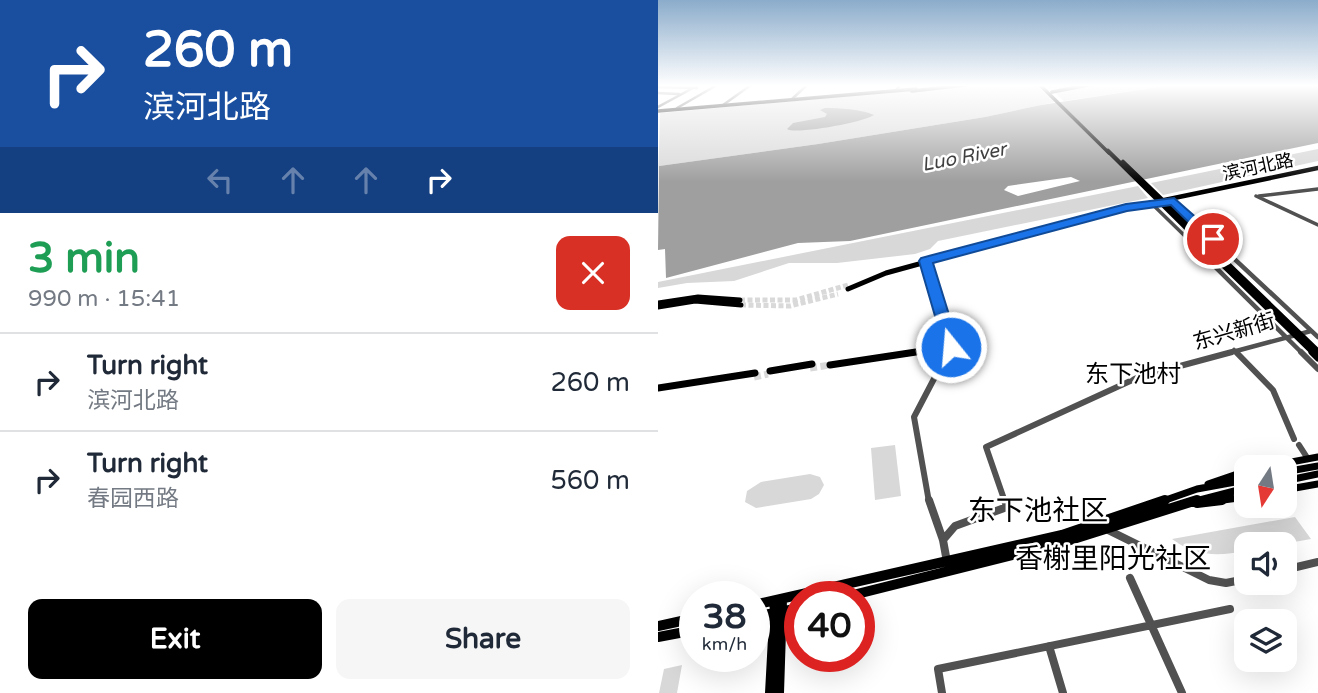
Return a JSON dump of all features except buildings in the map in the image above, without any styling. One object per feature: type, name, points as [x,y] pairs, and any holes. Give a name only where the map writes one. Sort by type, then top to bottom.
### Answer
[{"type":"main road","points":[[1076,117],[1318,351]]},
{"type":"main road","points":[[1076,117],[1318,358]]},
{"type":"main road","name":"滨河北路","points":[[848,287],[926,261],[1126,208],[1172,201],[1318,168]]},
{"type":"main road","points":[[658,305],[695,301],[741,302]]},
{"type":"main road","points":[[830,363],[951,345]]},
{"type":"main road","points":[[769,372],[811,366]]},
{"type":"main road","points":[[658,390],[754,375]]},
{"type":"main road","points":[[1297,460],[1318,457]]},
{"type":"main road","points":[[1297,470],[1318,466]]},
{"type":"main road","points":[[770,602],[1062,535],[1234,474]]},
{"type":"main road","points":[[1297,478],[1318,474]]},
{"type":"main road","points":[[1197,489],[1234,482]]},
{"type":"main road","points":[[1297,488],[1318,484]]},
{"type":"main road","points":[[875,589],[1064,542],[1234,491]]},
{"type":"main road","points":[[1178,506],[1234,499]]},
{"type":"main road","points":[[778,600],[779,693]]},
{"type":"main road","points":[[770,614],[784,612]]},
{"type":"main road","points":[[771,693],[778,613]]},
{"type":"main road","points":[[658,626],[679,621]]},
{"type":"main road","points":[[658,637],[679,633]]},
{"type":"street","points":[[1318,189],[1256,196],[1318,225]]},
{"type":"street","points":[[1172,201],[1318,337]]},
{"type":"street","points":[[1151,203],[1318,369]]},
{"type":"street","points":[[926,261],[951,345],[914,417],[931,512],[943,540],[947,562]]},
{"type":"street","name":"东兴新街","points":[[943,540],[955,526],[1007,507],[986,447],[1139,377],[1311,331]]},
{"type":"street","points":[[1234,350],[1273,390],[1297,442],[1308,458]]},
{"type":"street","points":[[1105,528],[1209,580],[1234,581]]},
{"type":"street","points":[[1297,567],[1318,562]]},
{"type":"street","points":[[1130,578],[1182,693]]},
{"type":"street","points":[[942,693],[938,669],[1230,609]]},
{"type":"street","points":[[1049,646],[1063,693]]},
{"type":"shaded area","points":[[660,117],[983,117],[659,166],[658,184]]},
{"type":"shaded area","points":[[1318,149],[1318,161],[1163,195],[1151,183]]},
{"type":"shaded area","points":[[1138,186],[1148,198],[938,241],[930,249],[915,254],[837,263],[789,263],[734,281],[687,283],[658,288],[658,282]]},
{"type":"shaded area","points":[[895,445],[901,496],[875,500],[871,448]]},
{"type":"shaded area","points":[[810,474],[820,477],[824,485],[819,494],[811,499],[756,508],[745,502],[747,491],[761,482]]},
{"type":"shaded area","points":[[1296,518],[1311,539],[1297,542],[1297,532],[1234,532],[1234,553],[1208,554],[1190,549],[1172,539]]},
{"type":"shaded area","points":[[679,666],[681,672],[677,693],[659,693],[664,669]]},
{"type":"water","points":[[823,117],[869,117],[830,127],[787,129],[793,123]]},
{"type":"water","name":"Luo River","points":[[983,117],[1318,117],[1318,143],[850,241],[798,243],[666,278],[665,249],[658,250],[659,166]],"holes":[[[1071,177],[1080,181],[1018,196],[1004,190],[1008,186]]]},
{"type":"tunnel","points":[[740,300],[796,300],[848,285]]},
{"type":"tunnel","points":[[741,305],[790,306],[838,294]]},
{"type":"tunnel","points":[[810,368],[830,365]]},
{"type":"tunnel","points":[[754,377],[768,374]]},
{"type":"district","name":"东下池村","points":[[1133,374]]},
{"type":"district","name":"东下池社区","points":[[1038,511]]},
{"type":"district","name":"香榭里阳光社区","points":[[1113,559]]},
{"type":"route","points":[[951,347],[926,261],[1126,208],[1174,202],[1213,239]]}]
